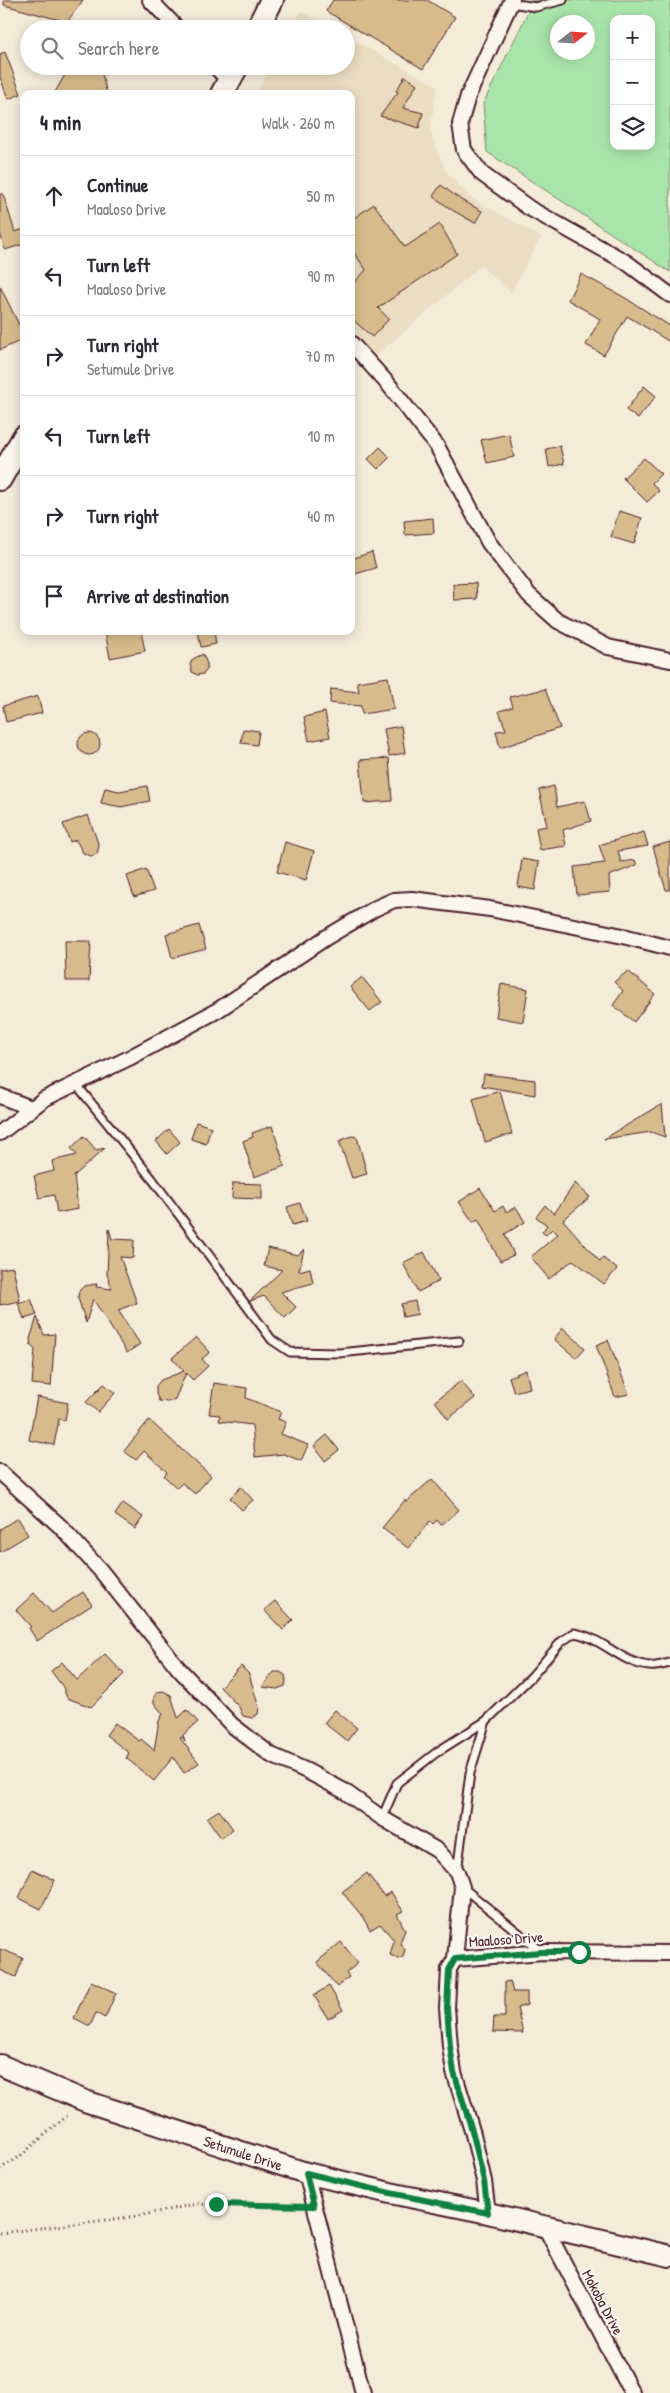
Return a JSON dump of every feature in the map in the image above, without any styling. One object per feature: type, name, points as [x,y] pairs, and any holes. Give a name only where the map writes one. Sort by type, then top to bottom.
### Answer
[{"type":"main road","points":[[261,20],[272,0]]},
{"type":"main road","points":[[0,479],[20,444]]},
{"type":"street","points":[[150,0],[169,20]]},
{"type":"street","points":[[512,1],[468,96],[460,124],[464,150],[482,174],[529,208],[626,262],[670,295]]},
{"type":"street","points":[[355,348],[390,384],[437,446],[489,543],[529,595],[558,621],[608,647],[670,660]]},
{"type":"street","points":[[0,1132],[31,1108],[218,1010],[327,937],[376,908],[394,900],[412,899],[490,909],[623,936],[670,948]]},
{"type":"street","points":[[0,1096],[31,1108]]},
{"type":"street","points":[[0,1472],[47,1514],[101,1571],[179,1669],[232,1725],[271,1755],[308,1771],[344,1791],[382,1818],[438,1851],[457,1872],[462,1887],[455,1959]]},
{"type":"street","name":"Maaloso Drive","points":[[488,2213],[484,2181],[473,2134],[452,2063],[447,2008],[449,1970],[455,1959],[542,1952],[670,1953]]},
{"type":"street","name":"Setumule Drive","points":[[0,2065],[85,2101],[306,2173],[670,2256]]},
{"type":"street","points":[[306,2173],[362,2393]]},
{"type":"street","name":"Mokoba Drive","points":[[545,2227],[632,2393]]},
{"type":"lane","points":[[512,1],[536,7],[563,0]]},
{"type":"lane","points":[[76,1084],[153,1180],[272,1340],[290,1352],[339,1353],[460,1342]]},
{"type":"lane","points":[[382,1818],[397,1783],[437,1752],[486,1721],[532,1676],[561,1642],[574,1633],[585,1635],[633,1662],[652,1667],[670,1663]]},
{"type":"lane","points":[[457,1872],[470,1773],[486,1721]]},
{"type":"lane","points":[[462,1887],[542,1952]]},
{"type":"path","points":[[0,2169],[19,2156],[85,2101]]},
{"type":"path","points":[[0,2234],[138,2216],[196,2204],[314,2206]]},
{"type":"shaded area","points":[[301,11],[317,20],[296,20]]},
{"type":"shaded area","points":[[355,41],[437,86],[430,131],[445,170],[468,196],[541,237],[511,293],[481,266],[376,356],[355,338],[355,90],[258,90],[266,75],[355,75]]},
{"type":"green space","points":[[534,0],[670,0],[670,272],[487,152],[483,104]]},
{"type":"building","points":[[4,0],[83,0],[68,20],[60,20],[4,5]]},
{"type":"building","points":[[333,0],[427,0],[455,17],[423,69],[355,28],[355,20],[341,20],[326,11]]},
{"type":"building","points":[[5,52],[20,91],[20,94],[8,99],[0,77],[0,54]]},
{"type":"building","points":[[65,75],[102,75],[106,90],[56,90]]},
{"type":"building","points":[[405,76],[417,84],[403,108],[423,113],[419,128],[380,116],[398,92],[396,91]]},
{"type":"building","points":[[441,185],[461,200],[482,211],[475,223],[452,210],[433,196]]},
{"type":"building","points":[[0,194],[3,194],[15,232],[20,230],[20,245],[5,250],[0,233]]},
{"type":"building","points":[[374,204],[405,247],[440,224],[457,254],[378,308],[389,319],[372,337],[355,322],[355,282],[366,270],[355,254],[355,217]]},
{"type":"building","points":[[581,274],[622,296],[670,326],[670,342],[627,316],[604,355],[586,345],[600,319],[568,300]]},
{"type":"building","points":[[0,286],[20,327],[20,341],[0,350]]},
{"type":"building","points":[[644,386],[656,396],[638,419],[626,410]]},
{"type":"building","points":[[509,434],[514,457],[487,463],[481,440]]},
{"type":"building","points":[[560,446],[564,464],[549,467],[546,449]]},
{"type":"building","points":[[380,447],[390,457],[378,469],[368,459]]},
{"type":"building","points":[[644,458],[661,474],[652,483],[659,491],[647,502],[623,478]]},
{"type":"building","points":[[619,511],[642,518],[634,544],[611,537]]},
{"type":"building","points":[[433,518],[434,533],[405,535],[404,521]]},
{"type":"building","points":[[372,552],[376,568],[355,574],[355,558]]},
{"type":"building","points":[[476,583],[477,599],[454,600],[453,584]]},
{"type":"building","points":[[106,635],[142,635],[145,651],[110,658]]},
{"type":"building","points":[[199,635],[215,635],[216,644],[201,647]]},
{"type":"building","points":[[203,654],[207,670],[203,674],[197,675],[192,672],[190,664],[193,659]]},
{"type":"building","points":[[388,677],[394,709],[362,714],[361,706],[330,703],[331,689],[359,692],[357,682]]},
{"type":"building","points":[[545,689],[560,728],[500,748],[496,731],[506,730],[499,711],[513,707],[510,697]]},
{"type":"building","points":[[38,696],[42,713],[6,722],[3,706]]},
{"type":"building","points":[[325,712],[330,737],[309,741],[304,717]]},
{"type":"building","points":[[401,726],[405,753],[389,756],[384,729]]},
{"type":"building","points":[[243,729],[259,731],[257,745],[241,743]]},
{"type":"building","points":[[89,733],[97,736],[100,744],[97,752],[89,755],[81,752],[78,744],[81,736]]},
{"type":"building","points":[[389,758],[392,801],[364,803],[360,760]]},
{"type":"building","points":[[147,786],[150,801],[121,807],[101,803],[105,788],[119,791]]},
{"type":"building","points":[[554,786],[557,807],[585,801],[591,821],[563,830],[566,846],[540,850],[536,828],[547,826],[539,790]]},
{"type":"building","points":[[88,815],[99,846],[97,854],[91,856],[83,853],[76,840],[70,842],[63,824]]},
{"type":"building","points":[[644,832],[648,846],[618,851],[621,862],[635,860],[637,865],[609,876],[610,892],[577,895],[574,867],[605,863],[599,845]]},
{"type":"building","points":[[285,842],[314,851],[306,880],[277,872]]},
{"type":"building","points":[[670,842],[670,890],[666,890],[653,847]]},
{"type":"building","points":[[522,859],[539,862],[535,890],[518,887]]},
{"type":"building","points":[[146,869],[154,891],[134,897],[127,876]]},
{"type":"building","points":[[199,925],[206,949],[172,958],[166,934]]},
{"type":"building","points":[[65,941],[91,941],[89,981],[66,981]]},
{"type":"building","points":[[628,971],[655,994],[634,1022],[613,1005],[623,991],[614,982]]},
{"type":"building","points":[[362,977],[382,1002],[370,1011],[350,987]]},
{"type":"building","points":[[501,984],[528,989],[523,1022],[496,1017]]},
{"type":"building","points":[[484,1074],[535,1080],[535,1095],[482,1086]]},
{"type":"building","points":[[500,1091],[512,1134],[485,1142],[473,1099]]},
{"type":"building","points":[[662,1104],[665,1137],[651,1132],[604,1139]]},
{"type":"building","points":[[196,1122],[211,1127],[206,1144],[191,1139]]},
{"type":"building","points":[[272,1126],[285,1166],[254,1177],[243,1141],[253,1137],[252,1133]]},
{"type":"building","points":[[169,1129],[180,1142],[167,1154],[156,1141]]},
{"type":"building","points":[[84,1136],[96,1150],[105,1148],[74,1176],[78,1209],[57,1213],[54,1195],[39,1198],[34,1176],[54,1171],[52,1161],[77,1155],[71,1148]]},
{"type":"building","points":[[352,1136],[357,1137],[367,1174],[352,1178],[339,1141]]},
{"type":"building","points":[[233,1183],[262,1184],[262,1199],[232,1198]]},
{"type":"building","points":[[575,1183],[590,1197],[563,1220],[600,1262],[603,1258],[617,1269],[604,1284],[573,1260],[549,1279],[531,1257],[558,1234],[552,1229],[546,1235],[542,1232],[547,1225],[536,1217],[545,1205],[554,1214]]},
{"type":"building","points":[[480,1188],[495,1211],[503,1206],[506,1212],[516,1207],[525,1222],[505,1234],[514,1255],[500,1261],[478,1219],[473,1222],[459,1202]]},
{"type":"building","points":[[300,1203],[307,1221],[292,1225],[287,1207]]},
{"type":"building","points":[[109,1229],[112,1239],[134,1240],[133,1258],[120,1257],[137,1303],[118,1310],[140,1344],[127,1353],[93,1299],[86,1323],[78,1298],[79,1291],[84,1286],[97,1284],[96,1287],[112,1289],[107,1274]]},
{"type":"building","points":[[268,1248],[298,1255],[304,1249],[299,1271],[310,1268],[313,1283],[281,1292],[296,1307],[285,1318],[264,1296],[250,1301],[282,1270],[264,1266]]},
{"type":"building","points":[[424,1252],[439,1281],[418,1292],[403,1263]]},
{"type":"building","points":[[13,1267],[20,1301],[0,1305],[0,1269]]},
{"type":"building","points":[[31,1299],[37,1315],[24,1319],[18,1303]]},
{"type":"building","points":[[415,1301],[418,1314],[403,1317],[401,1304]]},
{"type":"building","points":[[37,1317],[44,1335],[55,1334],[51,1386],[32,1384],[35,1350],[31,1345],[30,1339]]},
{"type":"building","points":[[563,1328],[585,1348],[576,1358],[554,1339]]},
{"type":"building","points":[[196,1337],[210,1352],[202,1359],[208,1366],[193,1380],[186,1373],[175,1399],[168,1402],[159,1401],[156,1394],[156,1386],[161,1380],[184,1371],[172,1358]]},
{"type":"building","points":[[608,1340],[629,1394],[615,1397],[596,1345]]},
{"type":"building","points":[[526,1370],[530,1388],[514,1392],[509,1377]]},
{"type":"building","points":[[461,1381],[475,1398],[448,1419],[435,1401]]},
{"type":"building","points":[[214,1383],[247,1388],[246,1398],[281,1412],[278,1419],[286,1422],[281,1434],[308,1445],[301,1461],[284,1454],[255,1457],[252,1425],[219,1421],[220,1415],[209,1414]]},
{"type":"building","points":[[104,1384],[115,1393],[98,1412],[86,1402]]},
{"type":"building","points":[[37,1397],[68,1403],[65,1420],[59,1419],[54,1445],[29,1440]]},
{"type":"building","points":[[149,1420],[211,1476],[195,1494],[182,1483],[177,1488],[164,1476],[167,1472],[144,1451],[136,1460],[124,1451]]},
{"type":"building","points":[[327,1435],[339,1450],[325,1461],[314,1446]]},
{"type":"building","points":[[432,1479],[459,1510],[441,1525],[437,1520],[433,1524],[430,1521],[408,1548],[382,1528],[405,1500],[406,1502]]},
{"type":"building","points":[[241,1487],[253,1500],[242,1510],[230,1498]]},
{"type":"building","points":[[123,1503],[143,1517],[135,1529],[115,1515]]},
{"type":"building","points":[[18,1518],[28,1535],[0,1552],[0,1529]]},
{"type":"building","points":[[83,1592],[92,1605],[37,1641],[29,1628],[31,1627],[16,1610],[34,1593],[52,1613]]},
{"type":"building","points":[[275,1601],[293,1620],[283,1630],[264,1610]]},
{"type":"building","points":[[105,1654],[124,1674],[91,1707],[67,1698],[63,1687],[51,1671],[62,1662],[77,1680]]},
{"type":"building","points":[[241,1666],[249,1674],[259,1708],[258,1714],[252,1718],[243,1716],[239,1707],[220,1687]]},
{"type":"building","points":[[274,1672],[280,1672],[285,1675],[285,1686],[277,1689],[262,1687]]},
{"type":"building","points":[[163,1691],[171,1695],[178,1718],[187,1710],[198,1722],[183,1735],[185,1741],[182,1737],[180,1738],[199,1763],[184,1773],[173,1757],[154,1781],[126,1758],[129,1753],[106,1735],[115,1723],[139,1741],[141,1739],[154,1750],[159,1721],[163,1714],[154,1703],[154,1697],[157,1692]]},
{"type":"building","points":[[335,1710],[357,1728],[347,1741],[324,1723]]},
{"type":"building","points":[[219,1810],[233,1829],[221,1838],[207,1818]]},
{"type":"building","points":[[32,1869],[55,1880],[41,1909],[19,1898]]},
{"type":"building","points":[[367,1873],[384,1896],[391,1892],[403,1911],[397,1914],[405,1930],[400,1943],[405,1950],[403,1957],[399,1959],[390,1955],[394,1940],[380,1924],[370,1930],[362,1916],[342,1892]]},
{"type":"building","points":[[341,1942],[358,1963],[346,1973],[349,1977],[337,1987],[317,1962]]},
{"type":"building","points":[[0,1949],[23,1958],[16,1977],[0,1970]]},
{"type":"building","points":[[91,1981],[116,1993],[105,2018],[96,2013],[90,2026],[74,2018]]},
{"type":"building","points":[[510,1981],[513,1992],[527,1992],[527,2005],[517,2008],[523,2033],[493,2032],[494,2017],[505,2017],[505,1982]]},
{"type":"building","points":[[329,1986],[343,2010],[328,2019],[314,1995]]},
{"type":"route","points":[[216,2204],[314,2206],[306,2173],[390,2193],[488,2213],[484,2181],[473,2134],[454,2072],[447,2008],[449,1970],[455,1959],[542,1952],[579,1952]]}]
